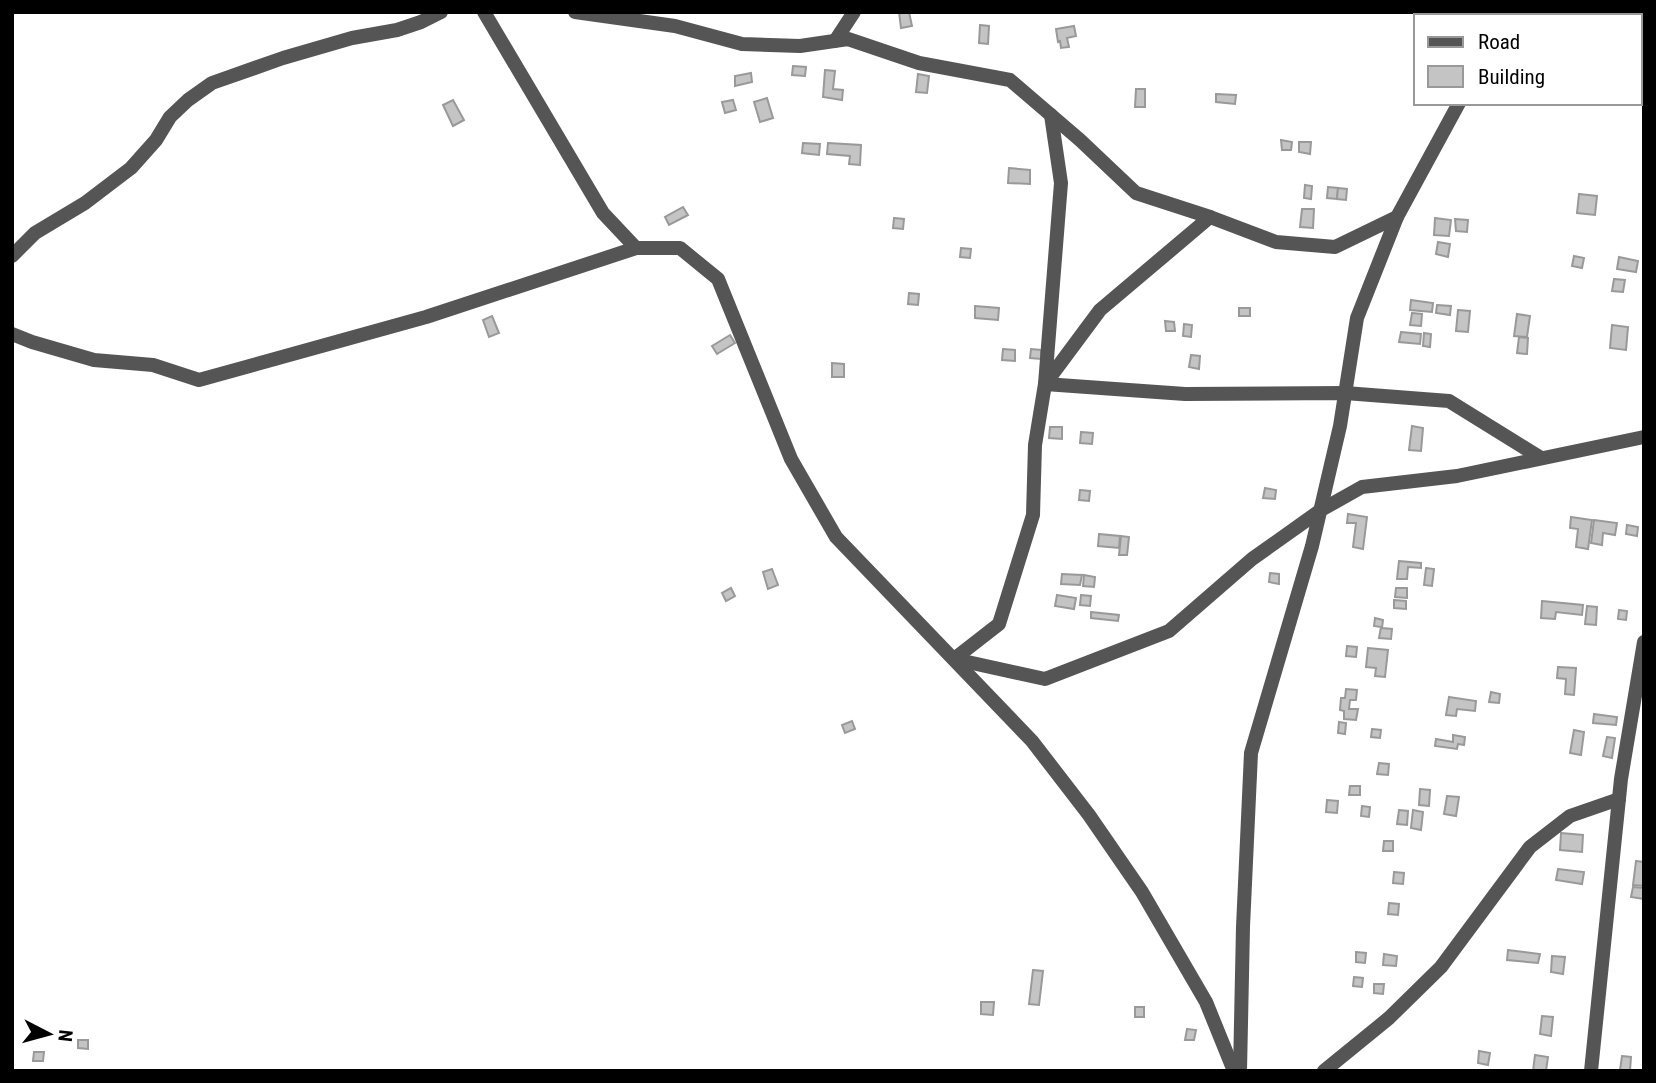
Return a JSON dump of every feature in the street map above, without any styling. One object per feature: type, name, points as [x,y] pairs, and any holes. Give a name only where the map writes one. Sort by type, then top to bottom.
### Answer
[{"type":"street","points":[[12,256],[35,233],[85,203],[131,168],[156,140],[170,117],[212,83],[352,38],[397,30],[441,12]]},
{"type":"street","points":[[484,12],[603,214],[636,248]]},
{"type":"street","points":[[575,12],[675,26],[742,44],[800,46],[848,39],[919,63],[1010,80],[1136,193],[1276,242],[1335,247],[1396,217]]},
{"type":"street","points":[[675,26],[686,12]]},
{"type":"street","points":[[835,41],[854,12]]},
{"type":"street","points":[[1240,1071],[1251,753],[1312,547],[1340,426],[1357,318],[1396,217],[1458,105]]},
{"type":"street","points":[[954,659],[999,624],[1034,515],[1035,445],[1045,384],[1061,183],[1051,115]]},
{"type":"street","points":[[1045,384],[1100,310],[1210,217]]},
{"type":"street","points":[[12,334],[94,360],[153,365],[199,380],[425,317],[636,248],[680,248],[719,279],[791,458],[836,537],[1032,741],[1089,816],[1142,892],[1206,1002],[1234,1071]]},
{"type":"street","points":[[1045,384],[1185,394],[1345,393],[1449,401],[1541,458]]},
{"type":"street","points":[[954,659],[1045,679],[1169,631],[1252,559],[1321,510],[1362,487],[1457,475],[1644,437]]},
{"type":"street","points":[[1591,1071],[1619,799],[1644,642]]},
{"type":"street","points":[[1324,1071],[1389,1018],[1441,967],[1530,847],[1570,816],[1619,799]]},
{"type":"building","points":[[899,12],[909,12],[912,26],[901,28]]},
{"type":"building","points":[[980,25],[989,26],[988,44],[979,43]]},
{"type":"building","points":[[1074,26],[1076,36],[1067,38],[1069,47],[1061,48],[1056,29]]},
{"type":"building","points":[[793,66],[806,67],[805,76],[792,75]]},
{"type":"building","points":[[825,70],[835,71],[833,89],[843,90],[842,100],[823,97]]},
{"type":"building","points":[[751,73],[752,82],[735,86],[735,76]]},
{"type":"building","points":[[918,74],[929,76],[927,93],[916,92]]},
{"type":"building","points":[[1136,89],[1145,89],[1145,107],[1135,107]]},
{"type":"building","points":[[1216,94],[1236,95],[1235,104],[1216,102]]},
{"type":"building","points":[[767,98],[773,118],[760,122],[754,102]]},
{"type":"building","points":[[453,100],[464,120],[453,126],[443,105]]},
{"type":"building","points":[[733,100],[736,110],[725,113],[722,102]]},
{"type":"building","points":[[1281,140],[1292,142],[1291,150],[1282,150]]},
{"type":"building","points":[[1299,142],[1311,142],[1310,154],[1299,152]]},
{"type":"building","points":[[803,143],[820,144],[819,155],[802,153]]},
{"type":"building","points":[[828,143],[861,145],[860,165],[849,164],[850,156],[827,154]]},
{"type":"building","points":[[1009,168],[1030,170],[1030,184],[1008,183]]},
{"type":"building","points":[[1305,185],[1312,186],[1311,199],[1304,198]]},
{"type":"building","points":[[1328,187],[1338,188],[1337,199],[1327,198]]},
{"type":"building","points":[[1338,188],[1347,189],[1346,200],[1337,199]]},
{"type":"building","points":[[1579,194],[1597,196],[1595,215],[1577,213]]},
{"type":"building","points":[[683,207],[688,215],[669,225],[665,217]]},
{"type":"building","points":[[1302,209],[1314,209],[1313,228],[1300,227]]},
{"type":"building","points":[[894,218],[904,219],[903,229],[893,228]]},
{"type":"building","points":[[1435,218],[1451,220],[1449,236],[1434,235]]},
{"type":"building","points":[[1455,219],[1468,220],[1467,232],[1456,231]]},
{"type":"building","points":[[1438,242],[1450,244],[1448,257],[1436,254]]},
{"type":"building","points":[[961,248],[971,249],[970,258],[960,257]]},
{"type":"building","points":[[1574,256],[1584,258],[1582,268],[1572,266]]},
{"type":"building","points":[[1619,257],[1638,261],[1636,272],[1617,269]]},
{"type":"building","points":[[1614,279],[1625,280],[1623,292],[1612,291]]},
{"type":"building","points":[[909,293],[919,294],[918,305],[908,304]]},
{"type":"building","points":[[1411,300],[1433,303],[1432,312],[1410,310]]},
{"type":"building","points":[[1437,305],[1451,306],[1450,315],[1436,313]]},
{"type":"building","points":[[975,306],[999,308],[998,320],[975,318]]},
{"type":"building","points":[[1239,308],[1250,308],[1250,316],[1239,316]]},
{"type":"building","points":[[1458,310],[1470,311],[1468,332],[1456,331]]},
{"type":"building","points":[[1412,313],[1422,314],[1421,326],[1410,325]]},
{"type":"building","points":[[1517,314],[1530,316],[1527,337],[1514,336]]},
{"type":"building","points":[[492,316],[499,333],[489,337],[483,320]]},
{"type":"building","points":[[1165,321],[1174,322],[1175,331],[1166,331]]},
{"type":"building","points":[[1184,324],[1192,325],[1191,337],[1183,336]]},
{"type":"building","points":[[1612,325],[1628,327],[1626,350],[1610,348]]},
{"type":"building","points":[[1401,332],[1421,334],[1420,344],[1399,342]]},
{"type":"building","points":[[1424,333],[1431,334],[1430,347],[1423,346]]},
{"type":"building","points":[[730,335],[735,343],[717,354],[712,346]]},
{"type":"building","points":[[1519,337],[1528,338],[1527,354],[1517,353]]},
{"type":"building","points":[[1003,349],[1015,350],[1015,361],[1002,360]]},
{"type":"building","points":[[1031,349],[1041,350],[1041,359],[1030,358]]},
{"type":"building","points":[[1191,355],[1200,356],[1199,369],[1189,367]]},
{"type":"building","points":[[832,363],[844,364],[844,377],[832,377]]},
{"type":"building","points":[[1412,426],[1423,428],[1421,451],[1409,450]]},
{"type":"building","points":[[1050,427],[1062,427],[1062,439],[1049,438]]},
{"type":"building","points":[[1081,432],[1093,433],[1092,444],[1080,443]]},
{"type":"building","points":[[1265,488],[1276,490],[1275,499],[1263,498]]},
{"type":"building","points":[[1080,490],[1090,491],[1089,501],[1079,500]]},
{"type":"building","points":[[1348,514],[1367,517],[1363,549],[1353,547],[1356,523],[1347,523]]},
{"type":"building","points":[[1571,517],[1592,520],[1588,549],[1576,547],[1578,529],[1570,528]]},
{"type":"building","points":[[1594,520],[1617,523],[1615,535],[1603,533],[1602,545],[1591,543]]},
{"type":"building","points":[[1627,525],[1638,527],[1637,536],[1626,534]]},
{"type":"building","points":[[1099,534],[1120,536],[1119,548],[1098,546]]},
{"type":"building","points":[[1121,536],[1129,537],[1127,555],[1119,555]]},
{"type":"building","points":[[1399,561],[1421,563],[1421,568],[1408,567],[1407,579],[1397,579]]},
{"type":"building","points":[[1426,568],[1434,569],[1432,586],[1424,585]]},
{"type":"building","points":[[772,569],[778,585],[768,589],[763,572]]},
{"type":"building","points":[[1270,573],[1279,574],[1279,584],[1269,582]]},
{"type":"building","points":[[1062,574],[1082,575],[1080,585],[1061,584]]},
{"type":"building","points":[[1084,575],[1095,577],[1094,587],[1083,586]]},
{"type":"building","points":[[731,588],[735,596],[726,601],[722,593]]},
{"type":"building","points":[[1396,588],[1407,588],[1407,598],[1395,597]]},
{"type":"building","points":[[1057,595],[1076,598],[1074,609],[1055,606]]},
{"type":"building","points":[[1081,595],[1091,596],[1090,606],[1080,605]]},
{"type":"building","points":[[1394,600],[1406,601],[1406,609],[1394,608]]},
{"type":"building","points":[[1542,601],[1583,605],[1582,615],[1556,612],[1555,619],[1541,618]]},
{"type":"building","points":[[1587,606],[1597,607],[1596,625],[1585,624]]},
{"type":"building","points":[[1619,610],[1627,611],[1626,620],[1618,619]]},
{"type":"building","points":[[1091,612],[1119,615],[1118,621],[1091,618]]},
{"type":"building","points":[[1375,618],[1383,620],[1382,628],[1392,629],[1391,639],[1379,638],[1381,627],[1374,626]]},
{"type":"building","points":[[1347,646],[1357,647],[1356,657],[1346,656]]},
{"type":"building","points":[[1368,648],[1388,650],[1385,677],[1375,676],[1376,668],[1366,667]]},
{"type":"building","points":[[1558,667],[1576,668],[1574,695],[1565,694],[1566,679],[1557,678]]},
{"type":"building","points":[[1346,689],[1357,690],[1356,700],[1350,700],[1349,709],[1358,709],[1356,720],[1344,719],[1344,711],[1340,710],[1341,698],[1345,698]]},
{"type":"building","points":[[1491,692],[1500,694],[1499,703],[1489,702]]},
{"type":"building","points":[[1449,697],[1476,701],[1475,711],[1457,709],[1456,716],[1446,715]]},
{"type":"building","points":[[1594,714],[1617,717],[1616,725],[1593,723]]},
{"type":"building","points":[[852,721],[855,729],[845,733],[842,725]]},
{"type":"building","points":[[1339,722],[1346,723],[1345,734],[1338,733]]},
{"type":"building","points":[[1372,729],[1381,730],[1380,738],[1371,737]]},
{"type":"building","points":[[1574,730],[1584,732],[1581,755],[1570,753]]},
{"type":"building","points":[[1453,735],[1465,737],[1464,745],[1458,744],[1457,749],[1435,746],[1436,739],[1453,742]]},
{"type":"building","points":[[1607,737],[1615,738],[1612,758],[1603,756]]},
{"type":"building","points":[[1379,763],[1389,764],[1388,775],[1377,774]]},
{"type":"building","points":[[1350,786],[1360,786],[1360,795],[1349,795]]},
{"type":"building","points":[[1420,789],[1430,790],[1429,806],[1419,805]]},
{"type":"building","points":[[1447,796],[1459,797],[1456,816],[1444,814]]},
{"type":"building","points":[[1327,800],[1338,801],[1337,813],[1326,812]]},
{"type":"building","points":[[1362,806],[1370,807],[1369,817],[1361,816]]},
{"type":"building","points":[[1399,810],[1408,811],[1407,825],[1397,824]]},
{"type":"building","points":[[1413,810],[1423,812],[1421,830],[1411,828]]},
{"type":"building","points":[[1561,833],[1583,835],[1582,852],[1560,850]]},
{"type":"building","points":[[1384,841],[1393,841],[1393,851],[1383,851]]},
{"type":"building","points":[[1636,861],[1644,862],[1644,886],[1633,885]]},
{"type":"building","points":[[1558,869],[1584,872],[1582,884],[1556,880]]},
{"type":"building","points":[[1394,872],[1404,873],[1403,884],[1393,883]]},
{"type":"building","points":[[1633,887],[1644,888],[1644,899],[1631,897]]},
{"type":"building","points":[[1389,903],[1399,904],[1398,915],[1388,914]]},
{"type":"building","points":[[1508,950],[1540,954],[1538,963],[1507,960]]},
{"type":"building","points":[[1356,952],[1366,953],[1365,963],[1356,962]]},
{"type":"building","points":[[1384,954],[1397,956],[1396,966],[1383,965]]},
{"type":"building","points":[[1552,956],[1565,957],[1563,974],[1551,972]]},
{"type":"building","points":[[1033,970],[1043,971],[1039,1005],[1029,1004]]},
{"type":"building","points":[[1354,977],[1363,978],[1362,987],[1353,986]]},
{"type":"building","points":[[1374,984],[1384,984],[1383,994],[1374,993]]},
{"type":"building","points":[[981,1002],[994,1002],[993,1015],[981,1014]]},
{"type":"building","points":[[1135,1007],[1144,1007],[1144,1017],[1135,1017]]},
{"type":"building","points":[[1542,1016],[1553,1017],[1551,1036],[1540,1034]]},
{"type":"building","points":[[1187,1029],[1196,1030],[1194,1040],[1185,1040]]},
{"type":"building","points":[[78,1040],[88,1040],[88,1049],[78,1048]]},
{"type":"building","points":[[1479,1051],[1490,1053],[1488,1065],[1478,1063]]},
{"type":"building","points":[[34,1052],[44,1052],[43,1061],[33,1061]]},
{"type":"building","points":[[1535,1055],[1548,1057],[1546,1071],[1533,1071]]},
{"type":"building","points":[[1622,1056],[1631,1057],[1630,1071],[1620,1070]]}]
